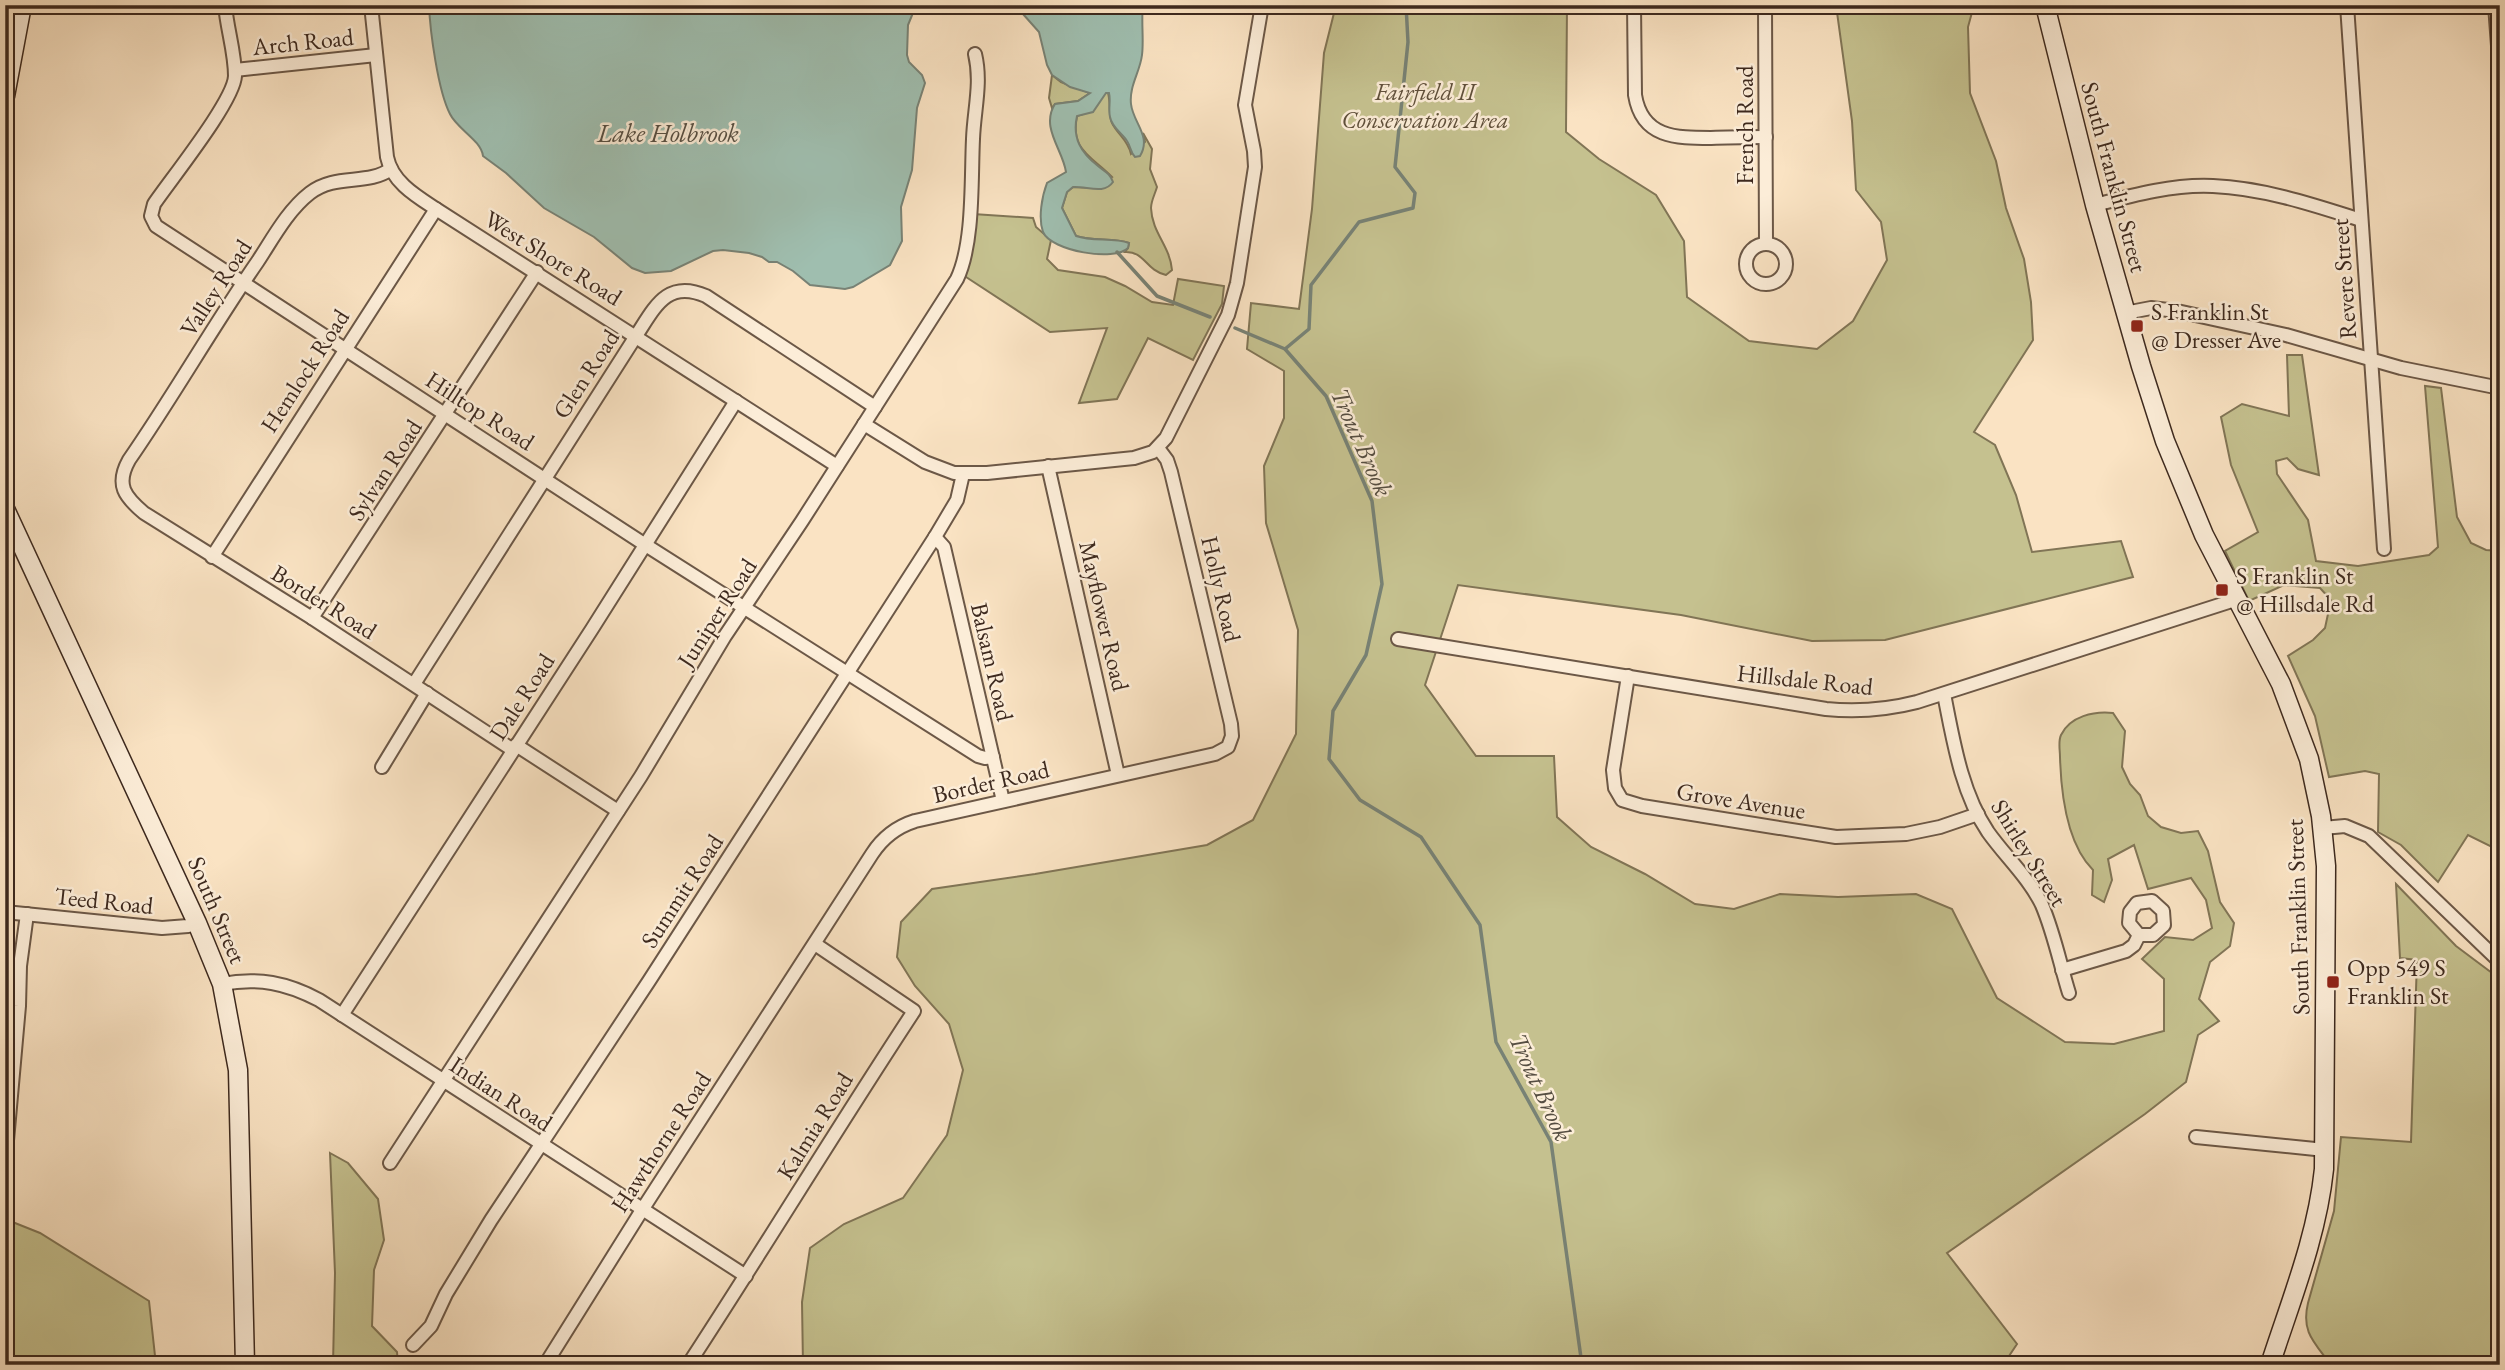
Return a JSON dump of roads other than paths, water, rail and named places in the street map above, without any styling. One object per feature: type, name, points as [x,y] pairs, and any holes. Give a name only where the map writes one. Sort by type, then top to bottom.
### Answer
[{"type":"main road","points":[[5,96],[22,5]]},
{"type":"main road","name":"South Franklin Street","points":[[2045,5],[2095,205],[2149,395],[2170,456],[2198,521],[2281,684],[2302,735],[2315,782],[2323,828],[2326,880],[2325,1150],[2322,1186],[2311,1240],[2270,1365]]},
{"type":"main road","name":"South Street","points":[[5,509],[197,923],[222,984],[233,1034],[240,1094],[245,1365]]},
{"type":"street","name":"Hilltop Road","points":[[225,5],[234,70],[233,86],[156,201],[151,216],[159,229],[743,608],[978,756],[993,757]]},
{"type":"street","points":[[371,5],[386,150],[391,169]]},
{"type":"street","points":[[864,424],[931,466],[963,474],[1141,457],[1158,448],[1170,431],[1215,342],[1233,299],[1255,167],[1245,105],[1262,5]]},
{"type":"street","points":[[1634,5],[1635,95],[1646,121],[1661,132],[1680,137],[1766,137]]},
{"type":"street","name":"French Road","points":[[1765,5],[1766,244]]},
{"type":"street","name":"Revere Street","points":[[2347,5],[2384,549]]},
{"type":"street","points":[[2495,5],[2500,73]]},
{"type":"street","name":"Juniper Road","points":[[390,1163],[618,811],[743,608],[954,284],[965,260],[979,88],[975,54]]},
{"type":"street","name":"Arch Road","points":[[234,70],[376,55]]},
{"type":"street","name":"West Shore Road","points":[[391,169],[409,191],[836,466]]},
{"type":"street","name":"Valley Road","points":[[122,484],[126,466],[292,211],[312,192],[333,181],[379,175],[391,169]]},
{"type":"street","points":[[2095,205],[2147,192],[2211,185],[2265,193],[2361,220]]},
{"type":"street","name":"Hemlock Road","points":[[212,557],[344,348],[436,209]]},
{"type":"street","name":"Sylvan Road","points":[[312,618],[537,272]]},
{"type":"street","name":"Glen Road","points":[[414,684],[636,336],[658,304],[670,293],[680,290],[694,291],[716,302],[875,407]]},
{"type":"street","points":[[2125,313],[2151,308],[2177,311],[2286,335],[2401,368],[2500,388]]},
{"type":"street","name":"Dale Road","points":[[342,1015],[736,401]]},
{"type":"street","name":"Holly Road","points":[[1158,448],[1171,472],[1231,724],[1230,743]]},
{"type":"street","name":"Mayflower Road","points":[[1048,467],[1118,775]]},
{"type":"street","name":"Summit Road","points":[[413,1345],[430,1326],[446,1294],[486,1229],[935,537],[957,500],[963,474]]},
{"type":"street","name":"Border Road","points":[[122,484],[128,500],[139,509],[618,811]]},
{"type":"street","name":"Balsam Road","points":[[935,537],[944,547],[1003,801]]},
{"type":"street","name":"Hillsdale Road","points":[[1398,639],[1845,710],[1884,709],[1944,694],[2238,599]]},
{"type":"street","name":"Grove Avenue","points":[[1628,676],[1614,770],[1615,788],[1622,800],[1642,806],[1836,837],[1906,834],[1940,827],[1978,814]]},
{"type":"street","points":[[382,767],[427,693]]},
{"type":"street","name":"Shirley Street","points":[[1944,694],[1958,757],[1978,814],[2041,905],[2069,993]]},
{"type":"street","name":"Border Road","points":[[815,944],[876,848],[895,829],[915,821],[1215,754],[1225,750],[1230,743]]},
{"type":"street","points":[[2323,828],[2345,826],[2370,836],[2500,962]]},
{"type":"street","name":"Teed Road","points":[[5,912],[162,928],[197,923]]},
{"type":"street","points":[[5,1163],[20,966],[27,914]]},
{"type":"street","points":[[2062,970],[2126,951],[2134,945],[2139,935]]},
{"type":"street","name":"Hawthorne Road","points":[[545,1365],[815,944]]},
{"type":"street","name":"Kalmia Road","points":[[688,1365],[914,1011],[815,944]]},
{"type":"street","name":"Indian Road","points":[[222,984],[255,980],[284,985],[310,996],[746,1276]]},
{"type":"street","points":[[2196,1137],[2325,1150]]},
{"type":"water","name":"Lake Holbrook","points":[[429,5],[919,5],[908,25],[907,55],[909,62],[922,75],[925,83],[917,108],[912,170],[901,207],[902,241],[890,265],[845,289],[810,285],[777,262],[769,262],[749,253],[723,250],[713,251],[671,271],[645,273],[632,268],[594,237],[544,208],[483,156],[478,145],[453,119],[438,76]]},
{"type":"water","points":[[1015,5],[1143,5],[1142,55],[1133,85],[1131,104],[1143,136],[1143,149],[1140,156],[1135,157],[1132,153],[1127,141],[1111,121],[1109,93],[1106,93],[1093,112],[1077,116],[1076,131],[1083,150],[1109,174],[1113,182],[1100,189],[1073,187],[1067,192],[1062,208],[1076,236],[1129,243],[1128,248],[1121,252],[1098,254],[1070,249],[1048,239],[1043,232],[1041,207],[1047,183],[1066,172],[1051,130],[1051,113],[1055,104],[1078,101],[1090,93],[1070,87],[1052,75],[1039,32]]},
{"type":"waterway","points":[[1285,349],[1309,329],[1311,285],[1359,222],[1413,208],[1415,193],[1395,167],[1408,42],[1406,5]]},
{"type":"waterway","name":"Trout Brook","points":[[1117,252],[1157,296],[1210,317]]},
{"type":"waterway","name":"Trout Brook","points":[[1235,328],[1285,349],[1326,396],[1372,501],[1382,584],[1366,655],[1333,711],[1329,759],[1360,800],[1421,837],[1480,925],[1496,1042],[1551,1142],[1582,1365]]},
{"type":"place","name":"S Franklin St @ Dresser Ave","points":[[2137,326]]},
{"type":"place","name":"S Franklin St @ Hillsdale Rd","points":[[2222,590]]},
{"type":"place","name":"Opp 549 S Franklin St","points":[[2333,982]]},
{"type":"park label","name":"Fairfield II Conservation Area","points":[[1425,106]]}]
